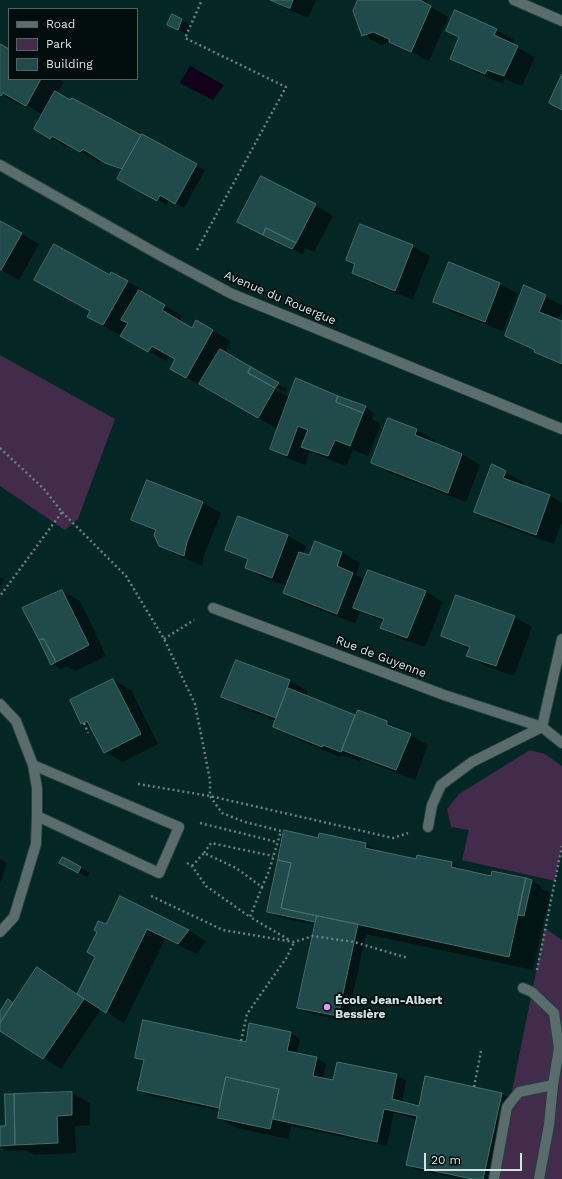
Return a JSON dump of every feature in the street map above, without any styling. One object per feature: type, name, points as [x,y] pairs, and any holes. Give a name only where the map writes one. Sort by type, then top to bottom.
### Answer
[{"type":"street","points":[[514,0],[562,21]]},
{"type":"street","name":"Avenue du Rouergue","points":[[0,165],[168,260],[232,294],[562,429]]},
{"type":"street","name":"Rue de Guyenne","points":[[213,608],[444,695],[542,727]]},
{"type":"street","points":[[542,727],[562,639]]},
{"type":"street","points":[[0,704],[16,720],[33,765],[37,816],[36,844],[14,917],[0,932]]},
{"type":"street","points":[[542,727],[562,743]]},
{"type":"street","points":[[428,827],[432,805],[441,785],[472,762],[542,727]]},
{"type":"street","points":[[33,765],[179,827],[159,873],[37,816]]},
{"type":"street","points":[[528,990],[554,1013],[559,1048],[553,1085],[550,1119],[538,1179]]},
{"type":"street","points":[[494,1179],[507,1107],[519,1092],[553,1085]]},
{"type":"path","points":[[198,248],[286,87],[185,38],[202,0]]},
{"type":"path","points":[[0,448],[44,489],[62,512],[126,576],[164,639],[195,704],[210,780],[210,796],[222,813],[245,822],[281,831],[262,887],[250,916]]},
{"type":"path","points":[[0,596],[62,512]]},
{"type":"path","points":[[164,639],[213,608]]},
{"type":"path","points":[[84,723],[88,733]]},
{"type":"path","points":[[133,783],[210,796],[393,838],[428,827]]},
{"type":"path","points":[[199,823],[277,842]]},
{"type":"path","points":[[273,856],[211,843],[192,866],[206,886],[250,916],[294,942]]},
{"type":"path","points":[[528,990],[562,846]]},
{"type":"path","points":[[204,853],[236,868],[262,887]]},
{"type":"path","points":[[163,901],[223,930],[294,942],[312,936],[347,941],[408,958]]},
{"type":"path","points":[[241,1041],[247,1014],[287,956],[294,942]]},
{"type":"path","points":[[474,1087],[481,1051]]},
{"type":"green space","points":[[0,355],[115,419],[78,519],[65,530],[0,486]]},
{"type":"green space","points":[[530,750],[545,754],[562,766],[562,846],[555,881],[462,860],[469,830],[451,827],[447,809],[459,794]]},
{"type":"green space","points":[[545,928],[562,940],[562,1179],[494,1179]]},
{"type":"shaded area","points":[[190,66],[224,85],[213,100],[180,83]]},
{"type":"building","points":[[270,0],[293,0],[290,8]]},
{"type":"building","points":[[358,0],[420,0],[431,6],[411,52],[389,42],[389,39],[373,32],[362,36],[353,11]]},
{"type":"building","points":[[455,10],[497,29],[494,35],[518,46],[504,76],[487,70],[485,74],[450,59],[459,37],[446,31]]},
{"type":"building","points":[[172,14],[182,19],[178,30],[167,25]]},
{"type":"building","points":[[0,44],[8,48],[8,80],[40,80],[26,106],[3,93],[1,96]]},
{"type":"building","points":[[562,74],[562,110],[549,103]]},
{"type":"building","points":[[55,91],[70,100],[72,98],[141,135],[122,169],[105,163],[83,149],[80,152],[52,136],[50,139],[34,129]]},
{"type":"building","points":[[142,134],[197,164],[175,204],[160,195],[157,201],[117,179]]},
{"type":"building","points":[[261,176],[316,204],[296,243],[266,228],[263,235],[237,222]]},
{"type":"building","points":[[0,221],[22,233],[1,270],[0,270]]},
{"type":"building","points":[[360,224],[413,245],[395,291],[352,273],[355,264],[346,260]]},
{"type":"building","points":[[266,228],[296,243],[292,249],[263,235]]},
{"type":"building","points":[[54,244],[110,275],[111,272],[128,281],[103,325],[87,317],[90,311],[34,280]]},
{"type":"building","points":[[449,262],[500,283],[485,322],[433,302]]},
{"type":"building","points":[[524,285],[546,295],[539,312],[562,321],[562,364],[534,352],[535,350],[505,336]]},
{"type":"building","points":[[139,290],[165,305],[162,310],[192,328],[196,320],[213,330],[186,378],[170,369],[175,359],[152,346],[148,352],[120,336],[128,323],[121,320]]},
{"type":"building","points":[[220,349],[251,367],[248,373],[275,388],[258,418],[199,384]]},
{"type":"building","points":[[251,367],[279,383],[275,388],[248,373]]},
{"type":"building","points":[[296,378],[338,396],[336,402],[363,413],[350,446],[335,440],[328,456],[301,447],[308,430],[298,426],[287,456],[270,449]]},
{"type":"building","points":[[338,396],[366,406],[363,413],[336,402]]},
{"type":"building","points":[[388,418],[417,429],[415,435],[462,454],[448,493],[371,463]]},
{"type":"building","points":[[492,464],[506,471],[503,478],[550,495],[536,535],[474,512]]},
{"type":"building","points":[[147,480],[203,502],[187,542],[184,556],[159,546],[154,535],[156,530],[131,520]]},
{"type":"building","points":[[238,516],[288,535],[272,578],[245,568],[248,559],[225,550]]},
{"type":"building","points":[[315,541],[342,552],[337,566],[353,573],[337,614],[283,593],[299,552],[309,555]]},
{"type":"building","points":[[368,570],[426,591],[407,638],[380,628],[384,619],[353,608]]},
{"type":"building","points":[[62,590],[89,645],[56,662],[44,639],[39,640],[22,608]]},
{"type":"building","points":[[456,595],[515,616],[496,666],[466,656],[470,647],[441,636]]},
{"type":"building","points":[[44,639],[56,662],[51,665],[39,640]]},
{"type":"building","points":[[236,660],[290,680],[276,718],[221,697]]},
{"type":"building","points":[[113,679],[141,734],[104,753],[87,721],[81,724],[70,700]]},
{"type":"building","points":[[288,688],[355,715],[341,752],[323,745],[322,747],[273,727]]},
{"type":"building","points":[[358,710],[387,721],[387,725],[411,734],[396,770],[342,750]]},
{"type":"building","points":[[284,830],[318,838],[319,833],[366,843],[365,848],[416,859],[417,855],[452,862],[451,867],[491,876],[492,871],[526,878],[509,957],[281,908],[291,863],[278,860]]},
{"type":"building","points":[[63,857],[81,867],[78,873],[59,863]]},
{"type":"building","points":[[278,860],[291,863],[281,908],[317,916],[315,922],[267,912]]},
{"type":"building","points":[[526,878],[532,880],[524,916],[518,915]]},
{"type":"building","points":[[120,896],[189,930],[178,944],[147,929],[106,1013],[77,994],[95,957],[87,952],[97,932],[94,930],[98,921],[106,924]]},
{"type":"building","points":[[317,916],[358,924],[338,1016],[297,1008]]},
{"type":"building","points":[[37,967],[84,999],[43,1059],[0,1031],[0,1023]]},
{"type":"building","points":[[8,999],[13,1003],[0,1023],[0,1012]]},
{"type":"building","points":[[143,1020],[246,1042],[249,1023],[291,1032],[287,1051],[317,1057],[313,1076],[333,1080],[337,1062],[397,1074],[392,1099],[419,1106],[425,1076],[502,1093],[483,1179],[472,1179],[406,1165],[417,1116],[384,1109],[377,1142],[273,1119],[279,1089],[226,1077],[219,1108],[137,1090],[144,1060],[135,1058]]},
{"type":"building","points":[[226,1077],[279,1089],[270,1129],[218,1118]]},
{"type":"building","points":[[72,1092],[72,1115],[57,1116],[58,1143],[15,1145],[14,1094]]},
{"type":"building","points":[[5,1094],[14,1094],[15,1145],[0,1146],[0,1126],[5,1126]]},
{"type":"place","name":"École Jean-Albert Bessière","points":[[327,1007]]}]
